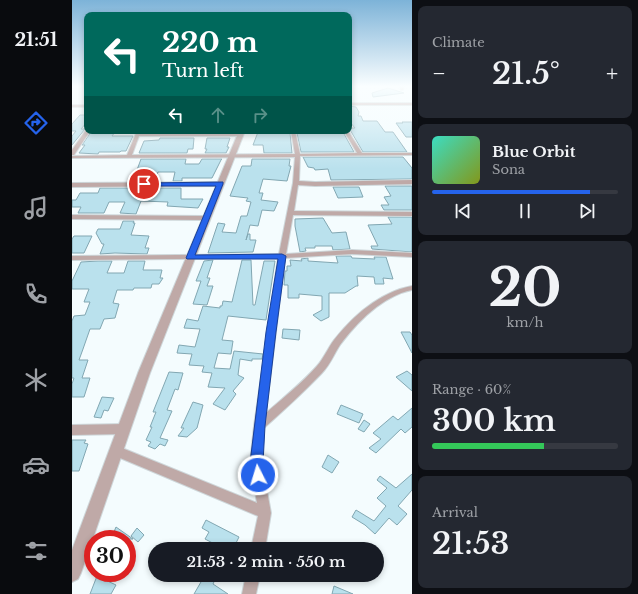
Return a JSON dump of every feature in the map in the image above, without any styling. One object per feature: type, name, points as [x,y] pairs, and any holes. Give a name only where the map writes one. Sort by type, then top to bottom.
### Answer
[{"type":"street","points":[[72,156],[86,134]]},
{"type":"street","points":[[129,157],[138,134]]},
{"type":"street","points":[[72,573],[144,373],[241,134]]},
{"type":"street","points":[[259,542],[265,513],[256,463],[259,426],[282,256],[296,183],[298,154],[294,134]]},
{"type":"street","points":[[348,134],[360,154]]},
{"type":"street","points":[[72,156],[231,157],[298,154],[412,154]]},
{"type":"street","points":[[296,183],[412,182]]},
{"type":"street","points":[[72,185],[220,184]]},
{"type":"street","points":[[290,213],[412,214]]},
{"type":"street","points":[[72,217],[206,218]]},
{"type":"street","points":[[73,260],[282,256],[352,252],[412,254]]},
{"type":"street","points":[[259,426],[319,370],[340,339],[357,321],[385,297],[403,289],[412,288]]},
{"type":"street","points":[[72,430],[124,429]]},
{"type":"street","points":[[117,451],[265,513]]},
{"type":"street","points":[[249,594],[252,582]]},
{"type":"building","points":[[352,114],[359,114],[358,116],[361,116],[363,121],[377,121],[385,132],[393,132],[407,152],[363,152],[352,133],[352,128],[355,128],[352,124]]},
{"type":"building","points":[[80,115],[84,115],[84,126],[81,129],[84,130],[72,145],[72,136],[76,131],[72,131],[72,124]]},
{"type":"building","points":[[402,122],[412,122],[412,137],[406,137],[396,123],[403,123]]},
{"type":"building","points":[[90,134],[133,136],[126,151],[99,152],[98,154],[79,153],[85,145],[82,145]]},
{"type":"building","points":[[257,134],[290,134],[292,153],[264,153],[263,145],[253,145]]},
{"type":"building","points":[[297,134],[344,134],[354,152],[301,152]]},
{"type":"building","points":[[160,138],[194,138],[193,149],[188,149],[187,153],[139,153],[144,141],[159,140]]},
{"type":"building","points":[[207,138],[230,138],[227,147],[229,147],[226,153],[205,153],[207,149],[205,149]]},
{"type":"building","points":[[303,157],[403,157],[412,168],[412,179],[331,180],[328,169],[315,170],[314,168],[308,167]]},
{"type":"building","points":[[141,159],[186,159],[185,164],[199,164],[202,159],[222,159],[212,178],[182,178],[182,181],[173,181],[175,172],[158,172],[155,181],[148,181],[151,173],[146,173],[147,170],[137,170]]},
{"type":"building","points":[[252,159],[290,159],[289,166],[291,166],[287,181],[263,179],[259,193],[263,193],[261,200],[278,202],[274,211],[262,210],[258,226],[250,225],[246,240],[248,234],[250,234],[250,240],[256,240],[253,252],[208,253],[218,223],[225,224],[222,232],[236,233],[241,216],[247,216],[251,202],[246,201],[248,198],[230,196],[242,166],[251,166]]},
{"type":"building","points":[[385,186],[412,186],[412,210],[384,210],[381,205],[389,205],[384,197],[391,196]]},
{"type":"building","points":[[333,187],[359,187],[363,197],[338,198]]},
{"type":"building","points":[[100,188],[181,188],[181,199],[203,199],[198,208],[167,206],[168,202],[141,201],[136,214],[120,213],[125,202],[109,202],[104,213],[78,213],[81,207],[72,207],[72,200],[76,200],[80,193],[98,193]]},
{"type":"building","points":[[388,217],[412,217],[412,252],[372,249],[371,246],[378,246],[368,225],[392,224]]},
{"type":"building","points":[[323,218],[332,233],[346,232],[350,249],[333,250],[332,246],[315,246],[315,248],[305,248],[306,251],[300,252],[295,219]]},
{"type":"building","points":[[123,221],[134,221],[133,223],[135,223],[131,235],[149,236],[145,248],[149,248],[147,254],[100,254],[104,244],[102,244],[96,233],[98,229],[120,229]]},
{"type":"building","points":[[74,236],[92,236],[84,253],[72,253],[72,239]]},
{"type":"building","points":[[336,256],[375,259],[374,257],[386,257],[393,279],[383,278],[384,284],[375,284],[374,277],[357,276],[358,286],[345,293],[329,293],[329,317],[321,321],[313,315],[322,310],[322,296],[299,294],[299,298],[288,298],[288,285],[284,285],[285,271],[287,271],[287,266],[291,266],[290,260],[302,261],[301,259],[308,258],[308,261],[338,263]]},
{"type":"building","points":[[213,260],[207,278],[210,278],[207,286],[213,286],[207,305],[193,304],[201,281],[196,281],[204,261]]},
{"type":"building","points":[[242,260],[251,260],[253,305],[255,305],[264,261],[275,261],[266,320],[228,316],[222,340],[233,341],[231,354],[218,353],[214,368],[230,369],[234,351],[263,354],[262,359],[252,359],[252,361],[240,359],[238,375],[244,378],[233,391],[236,394],[225,410],[213,404],[225,388],[208,387],[212,373],[202,372],[204,366],[189,365],[192,354],[177,353],[179,345],[195,347],[200,329],[184,328],[187,319],[198,321],[203,306],[220,308],[223,301],[232,302]]},
{"type":"building","points":[[112,261],[107,273],[124,273],[128,261],[145,261],[143,270],[162,270],[160,278],[163,278],[159,284],[152,284],[151,288],[117,290],[113,303],[119,304],[115,318],[104,319],[100,329],[90,329],[79,360],[88,360],[82,378],[90,378],[84,397],[72,397],[72,384],[74,378],[72,378],[72,321],[74,316],[85,315],[90,302],[84,302],[89,289],[72,289],[72,281],[81,262]]},
{"type":"building","points":[[283,329],[300,330],[299,340],[282,338]]},
{"type":"building","points":[[401,332],[410,332],[412,335],[412,353]]},
{"type":"building","points":[[407,371],[412,375],[412,391],[396,377]]},
{"type":"building","points":[[169,372],[183,373],[178,390],[175,389],[167,410],[172,411],[160,438],[168,440],[165,446],[160,444],[155,449],[148,446],[151,442],[146,440],[152,427],[150,427],[156,412],[153,412]]},
{"type":"building","points":[[102,397],[114,398],[108,411],[104,410],[101,418],[94,417]]},
{"type":"building","points":[[193,402],[203,405],[197,428],[187,437],[178,436],[184,428],[181,428]]},
{"type":"building","points":[[341,405],[363,414],[359,423],[337,414]]},
{"type":"building","points":[[412,408],[412,427],[405,433],[401,429],[376,453],[369,448],[381,439],[373,433],[393,416],[398,420]]},
{"type":"building","points":[[364,420],[370,424],[364,432],[358,429]]},
{"type":"building","points":[[72,440],[86,440],[84,443],[88,444],[79,471],[72,471]]},
{"type":"building","points":[[328,455],[339,462],[332,473],[322,467]]},
{"type":"building","points":[[412,474],[412,490],[398,506],[407,514],[397,525],[389,518],[375,534],[365,525],[352,517],[356,510],[374,521],[386,506],[377,498],[387,488],[377,480],[380,476],[396,488]]},
{"type":"building","points":[[206,520],[239,537],[236,542],[211,542],[205,539],[209,532],[202,528]]},
{"type":"building","points":[[137,528],[144,535],[138,542],[136,540],[136,530]]},
{"type":"building","points":[[95,582],[110,582],[116,585],[111,594],[90,594]]},
{"type":"building","points":[[201,582],[214,582],[213,584],[228,594],[194,594]]},
{"type":"building","points":[[334,586],[353,594],[332,594]]},
{"type":"route","points":[[144,184],[220,184],[190,258],[282,256],[259,426],[256,463],[258,475]]}]
